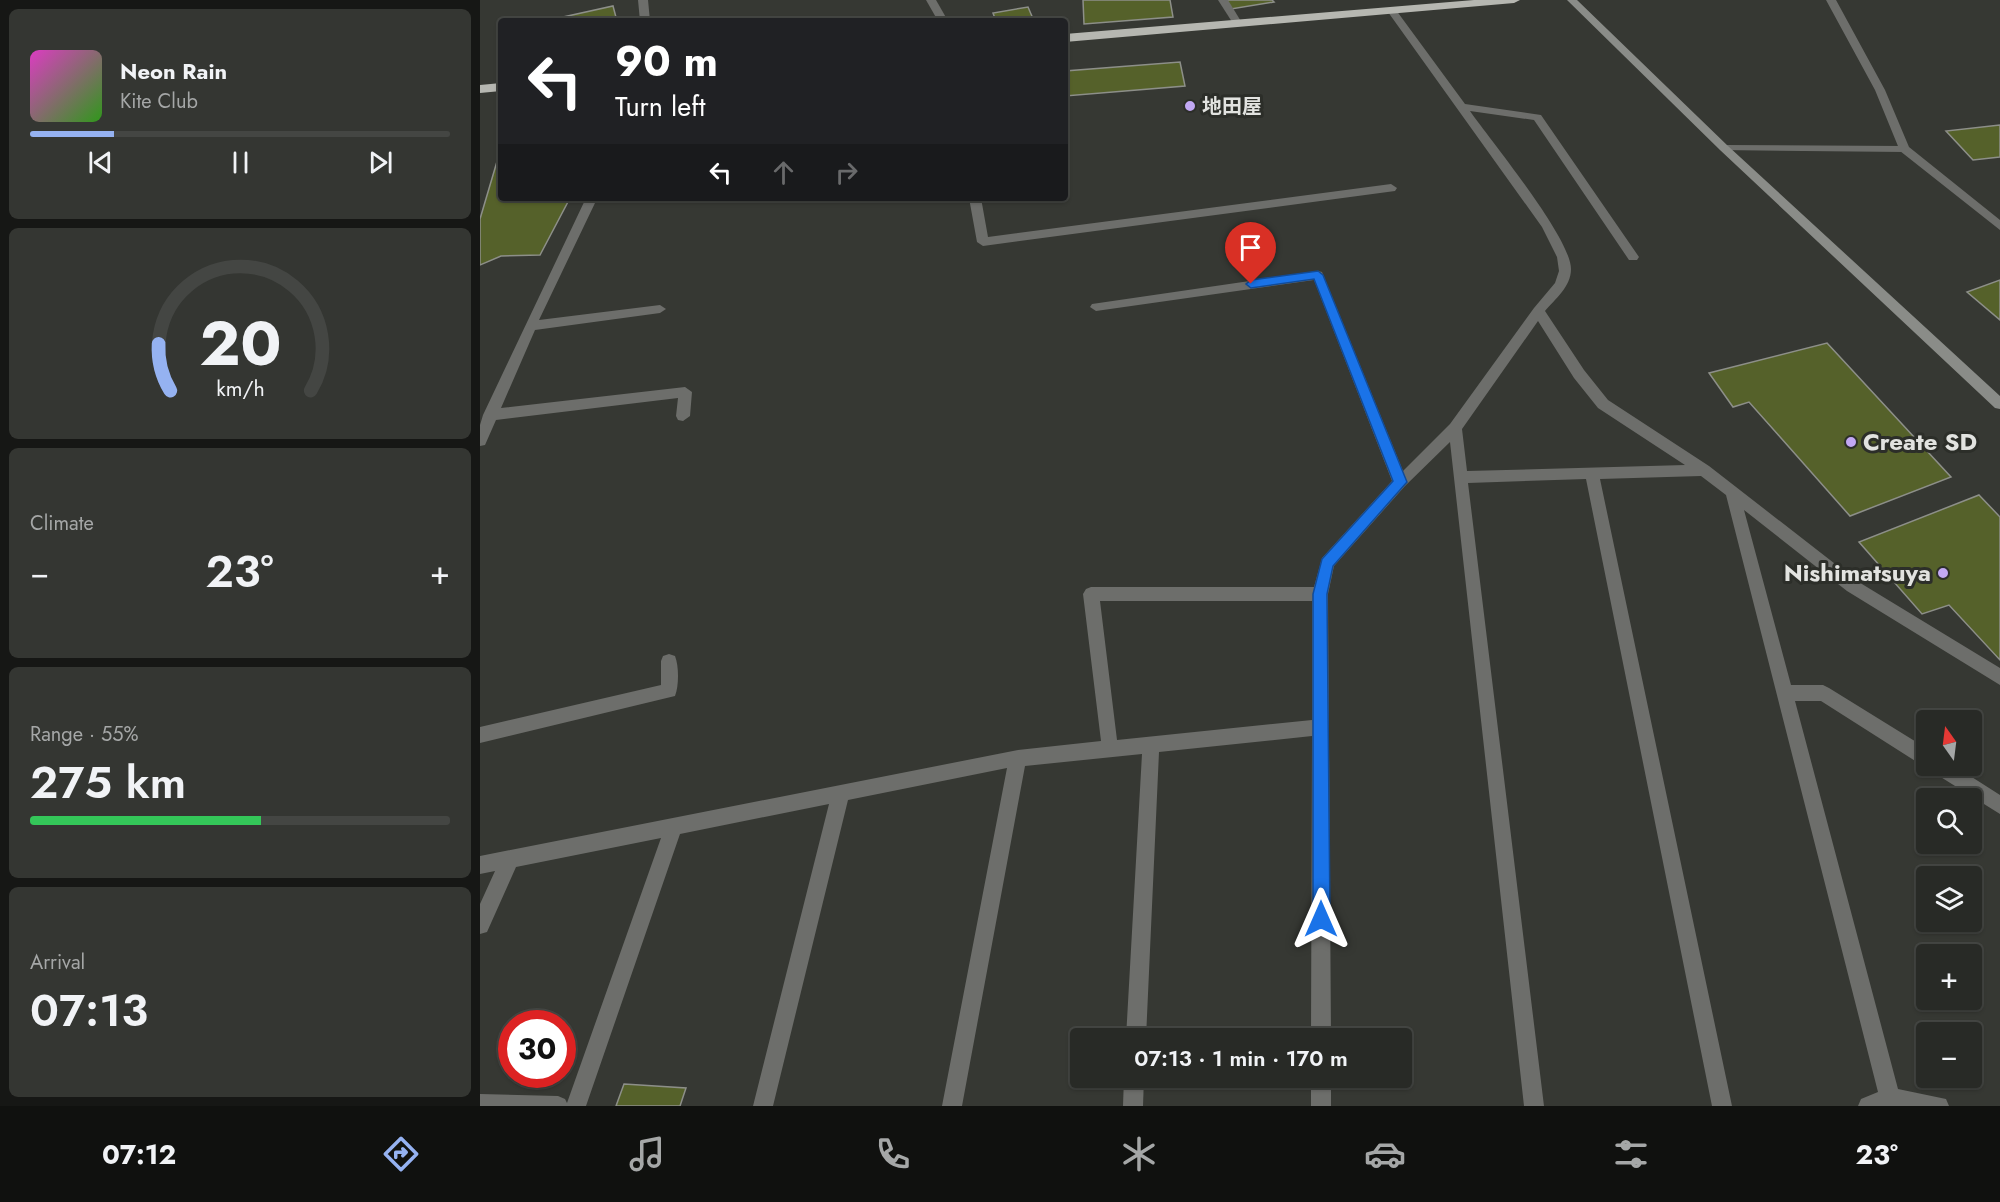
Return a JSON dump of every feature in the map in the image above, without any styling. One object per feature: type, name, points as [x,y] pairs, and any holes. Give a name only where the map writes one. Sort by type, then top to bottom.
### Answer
[{"type":"highway","points":[[1068,38],[1514,0]]},
{"type":"highway","points":[[480,89],[498,87]]},
{"type":"street","points":[[643,0],[645,18]]},
{"type":"street","points":[[931,0],[941,18]]},
{"type":"street","points":[[1223,0],[1237,23]]},
{"type":"street","points":[[1572,0],[1724,148],[2000,404]]},
{"type":"street","points":[[1831,0],[1880,90],[1904,149],[2000,226]]},
{"type":"street","points":[[1321,1028],[1320,594],[1327,563],[1400,482],[1455,428],[1460,417],[1538,311],[1561,285],[1565,271],[1563,257],[1547,226],[1393,12]]},
{"type":"street","points":[[1461,107],[1537,117],[1633,257]]},
{"type":"street","points":[[1724,148],[1904,149]]},
{"type":"street","points":[[976,201],[983,242],[1391,188]]},
{"type":"street","points":[[480,441],[489,415],[590,201]]},
{"type":"street","points":[[1096,307],[1318,275],[1400,482]]},
{"type":"street","points":[[530,326],[660,309]]},
{"type":"street","points":[[1538,311],[1579,374],[1603,405],[1704,470],[1852,586],[2000,677]]},
{"type":"street","points":[[489,415],[685,392],[683,416]]},
{"type":"street","points":[[1455,428],[1534,1106]]},
{"type":"street","points":[[1460,477],[1704,470]]},
{"type":"street","points":[[1592,473],[1722,1106]]},
{"type":"street","points":[[1732,492],[1890,1098]]},
{"type":"street","points":[[1110,748],[1091,594],[1320,594]]},
{"type":"street","points":[[480,735],[669,691],[669,661]]},
{"type":"street","points":[[1785,693],[1823,693],[1916,752]]},
{"type":"street","points":[[480,865],[1018,758],[1322,728]]},
{"type":"street","points":[[1137,1028],[1151,744]]},
{"type":"street","points":[[952,1106],[1018,758]]},
{"type":"street","points":[[1954,776],[2000,805]]},
{"type":"street","points":[[763,1106],[841,793]]},
{"type":"street","points":[[576,1106],[674,826]]},
{"type":"street","points":[[480,925],[510,859]]},
{"type":"street","points":[[1133,1106],[1134,1088]]},
{"type":"street","points":[[1321,1088],[1321,1106]]},
{"type":"street","points":[[1868,1106],[1890,1098],[1939,1106]]},
{"type":"street","points":[[480,1104],[558,1106]]},
{"type":"building","points":[[1083,0],[1170,0],[1173,17],[1084,24]]},
{"type":"building","points":[[1226,0],[1272,0],[1274,2],[1231,9]]},
{"type":"building","points":[[613,6],[616,18],[559,18]]},
{"type":"building","points":[[1028,7],[1033,18],[995,18],[993,13]]},
{"type":"building","points":[[1180,62],[1185,86],[1068,96],[1068,71]]},
{"type":"building","points":[[2000,125],[2000,157],[1973,160],[1946,131]]},
{"type":"building","points":[[498,158],[498,201],[568,201],[540,255],[501,256],[480,265],[480,219]]},
{"type":"building","points":[[2000,280],[2000,320],[1967,292]]},
{"type":"building","name":"Create SD","points":[[1827,343],[1951,477],[1850,516],[1749,402],[1733,407],[1709,373]]},
{"type":"building","name":"Nishimatsuya","points":[[1979,495],[2000,517],[2000,660],[1949,605],[1922,614],[1859,542]]},
{"type":"building","points":[[624,1084],[686,1088],[680,1106],[616,1106]]},
{"type":"place","name":"地田屋","points":[[1190,106]]},
{"type":"place","name":"Create SD","points":[[1851,442]]},
{"type":"place","name":"Nishimatsuya","points":[[1943,573]]},
{"type":"route","points":[[1251,284],[1318,275],[1400,482],[1327,563],[1320,594],[1321,919]]}]
